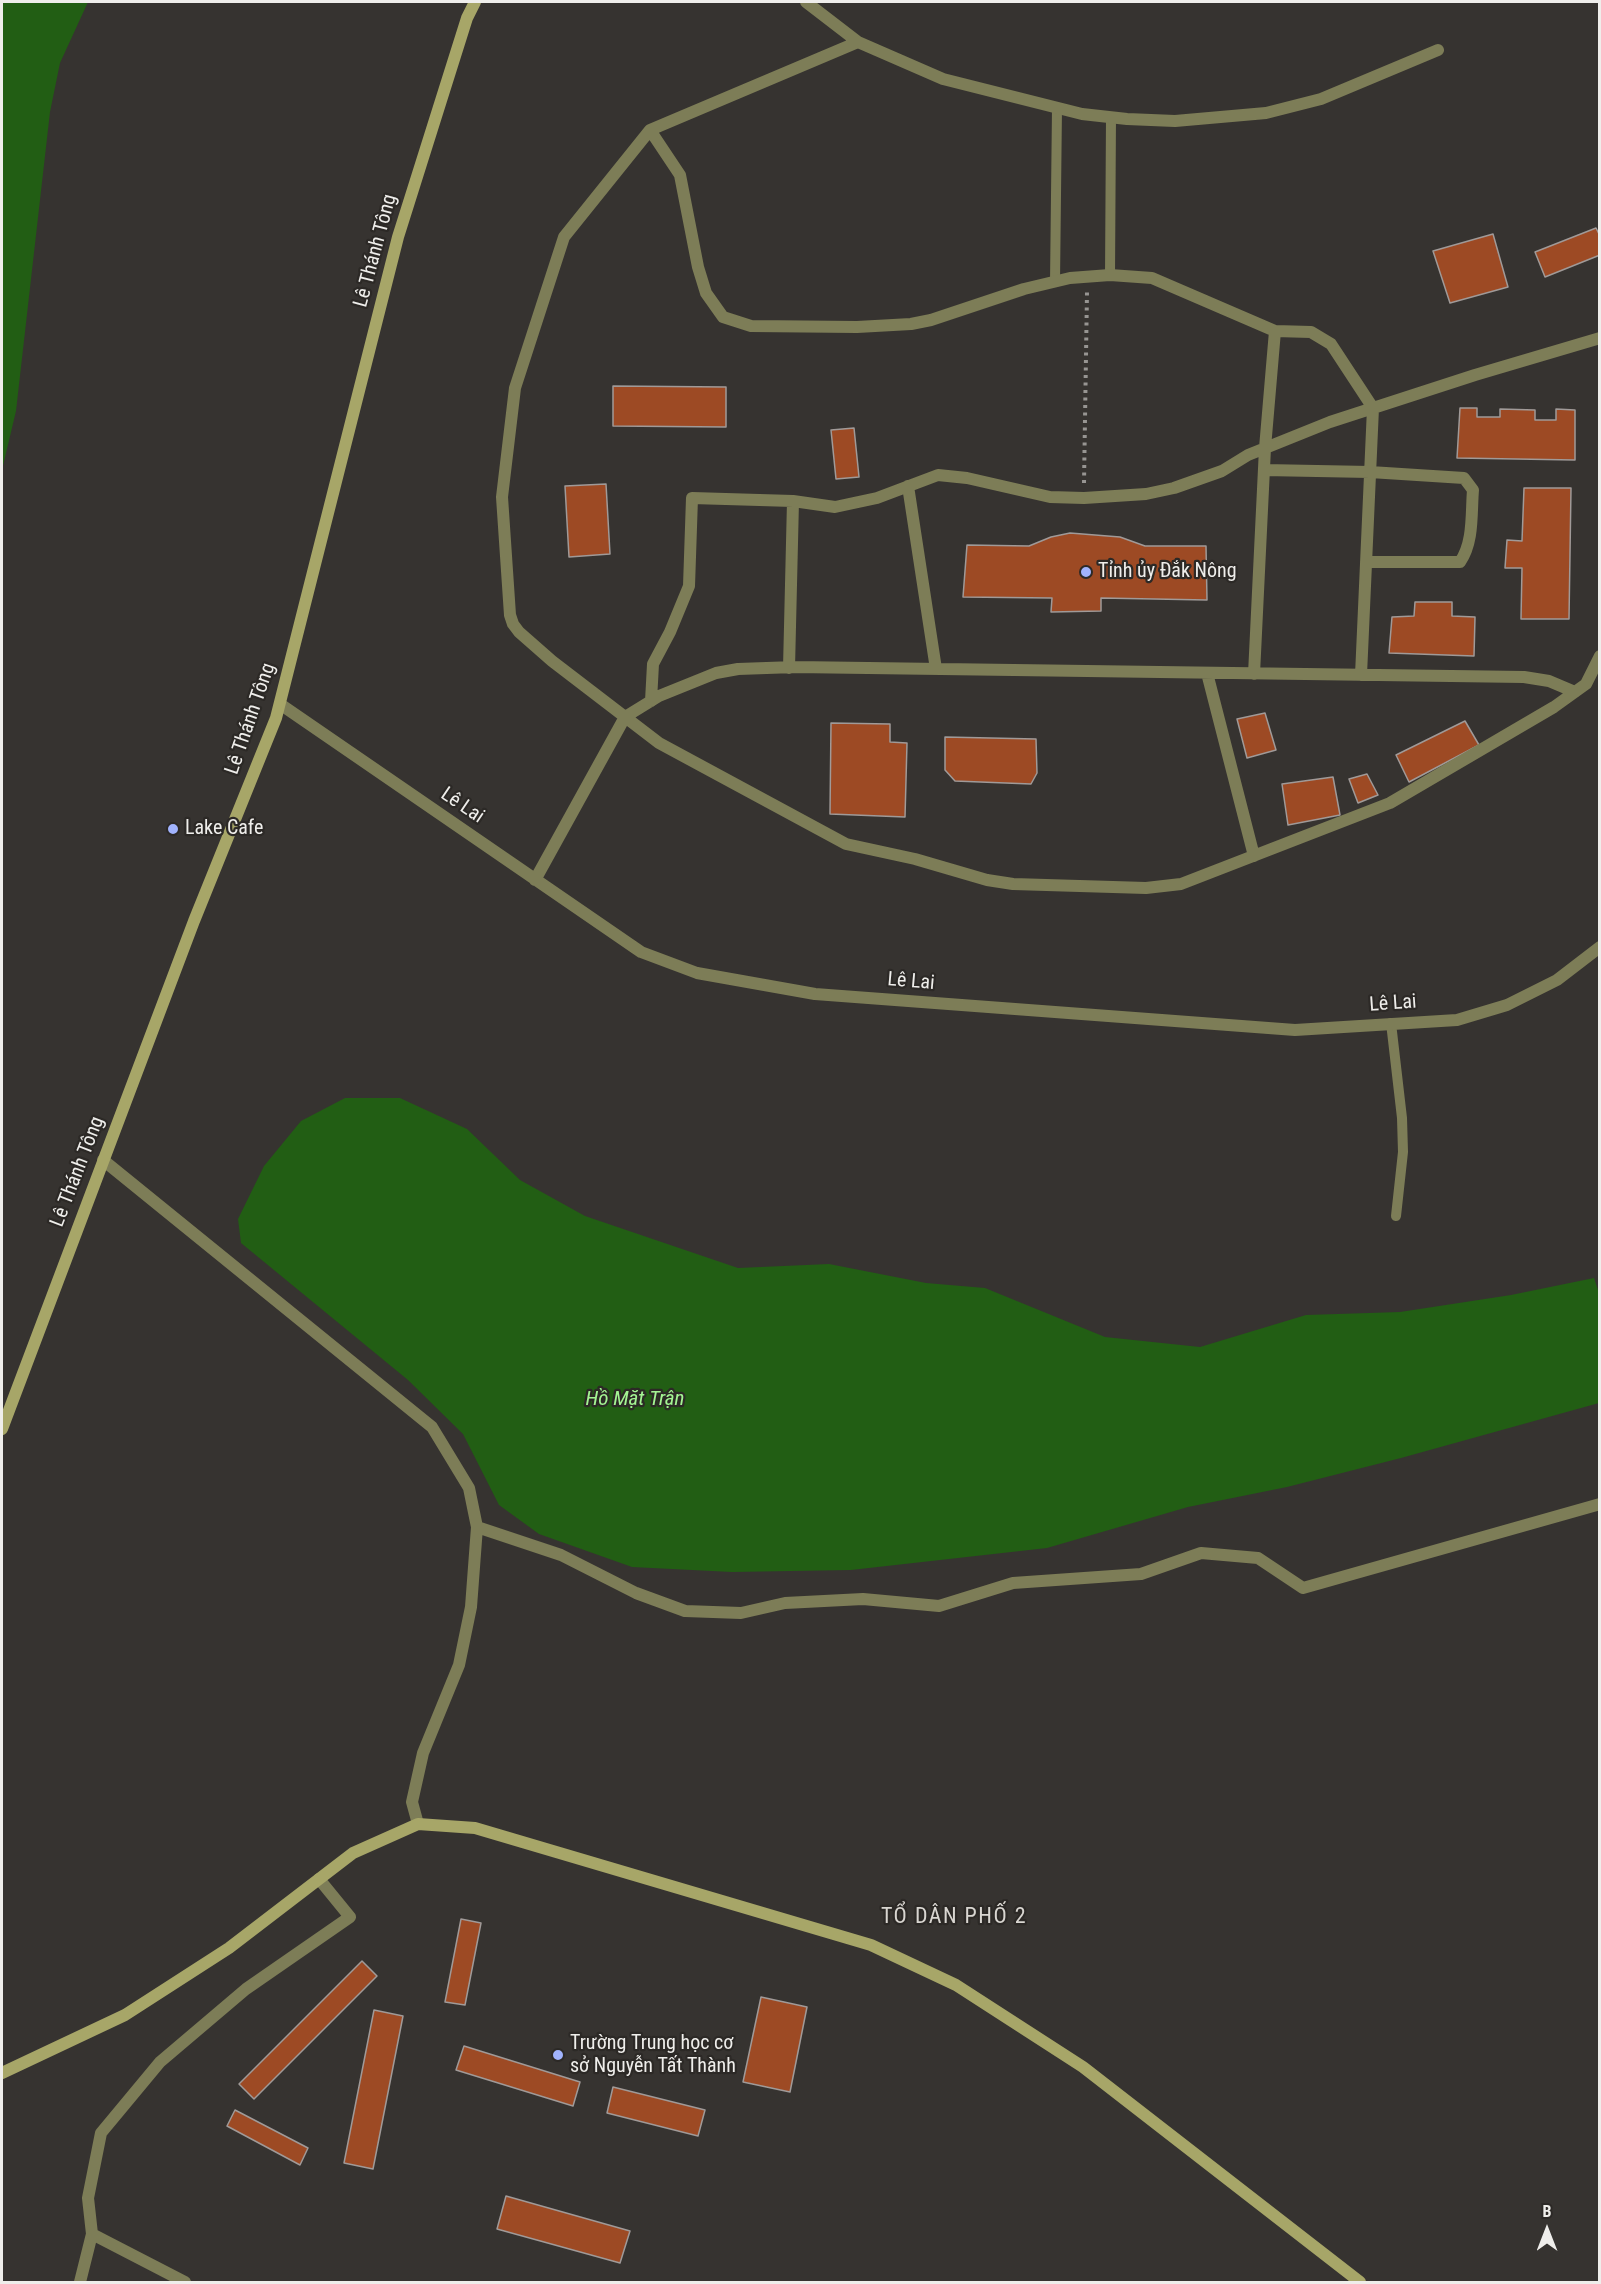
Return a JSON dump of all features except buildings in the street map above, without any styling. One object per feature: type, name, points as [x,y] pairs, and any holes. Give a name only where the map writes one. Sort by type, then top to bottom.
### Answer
[{"type":"main road","name":"Lê Thánh Tông","points":[[2,1429],[194,921],[280,704],[398,237],[466,18],[476,2]]},
{"type":"main road","points":[[2,2073],[125,2015],[229,1948],[353,1852],[418,1824],[475,1828],[860,1942],[956,1984],[1083,2067],[1360,2283]]},
{"type":"street","points":[[806,2],[858,42],[943,79],[1082,114],[1111,117],[1175,121],[1266,113],[1321,99],[1437,50]]},
{"type":"street","points":[[858,42],[650,130],[564,237],[515,388],[502,497],[510,615],[519,632],[552,661],[659,743],[846,844],[915,859],[987,880],[1013,884],[1146,888],[1181,884],[1390,803],[1554,707],[1586,684],[1599,656]]},
{"type":"street","points":[[650,130],[680,175],[698,267],[706,293],[723,317],[736,323],[775,327],[857,327],[911,324],[931,320],[1024,288],[1110,274],[1152,278],[1275,331],[1311,332],[1331,344],[1373,408],[1361,675]]},
{"type":"street","points":[[1254,674],[1265,448],[1275,331]]},
{"type":"street","points":[[651,701],[653,664],[670,632],[689,586],[692,498],[794,501],[835,507],[877,498],[938,475],[967,478],[1050,497],[1084,498],[1146,494],[1174,488],[1222,471],[1248,455],[1373,408],[1599,338]]},
{"type":"street","points":[[1264,470],[1370,472],[1464,478],[1473,490],[1470,540],[1466,554],[1460,562],[1366,562]]},
{"type":"street","points":[[908,486],[936,669]]},
{"type":"street","points":[[789,668],[794,501]]},
{"type":"street","points":[[535,880],[625,717],[689,682],[738,669],[936,669],[1524,677],[1550,681],[1575,692]]},
{"type":"street","points":[[1207,673],[1254,856]]},
{"type":"street","name":"Lê Lai","points":[[280,704],[641,952],[697,973],[815,994],[1296,1030],[1457,1020],[1507,1005],[1557,980],[1599,947]]},
{"type":"street","points":[[103,1160],[432,1427],[468,1488],[477,1527],[471,1607],[459,1665],[423,1754],[412,1802],[418,1824]]},
{"type":"street","points":[[477,1527],[561,1555],[636,1593],[684,1611],[741,1612],[785,1603],[863,1599],[939,1606],[1013,1583],[1141,1574],[1201,1553],[1258,1558],[1303,1588],[1599,1504]]},
{"type":"street","points":[[80,2283],[92,2234],[88,2198],[101,2133],[160,2062],[246,1989],[350,1917],[319,1879]]},
{"type":"street","points":[[92,2234],[185,2283]]},
{"type":"lane","points":[[1055,282],[1057,108]]},
{"type":"lane","points":[[1110,274],[1111,117]]},
{"type":"lane","points":[[1391,1023],[1404,1152],[1396,1216]]},
{"type":"path","points":[[1084,498],[1088,277]]},
{"type":"water","points":[[2,2],[88,2],[60,63],[50,112],[16,411],[2,470]]},
{"type":"water","name":"Hồ Mặt Trận","points":[[345,1098],[400,1098],[467,1129],[520,1180],[585,1216],[738,1268],[829,1264],[926,1283],[985,1288],[1105,1337],[1200,1347],[1306,1315],[1400,1312],[1511,1295],[1594,1278],[1600,1296],[1599,1403],[1287,1487],[1188,1507],[1047,1548],[851,1570],[732,1572],[632,1567],[539,1534],[499,1505],[463,1434],[408,1380],[241,1243],[238,1219],[264,1166],[301,1121]]},
{"type":"place","name":"Tỉnh ủy Đắk Nông","points":[[1086,572]]},
{"type":"place","name":"Lake Cafe","points":[[173,829]]},
{"type":"place","name":"Trường Trung học cơ sở Nguyễn Tất Thành","points":[[558,2055]]},
{"type":"district","name":"TỔ DÂN PHỐ 2","points":[[954,1917]]}]
